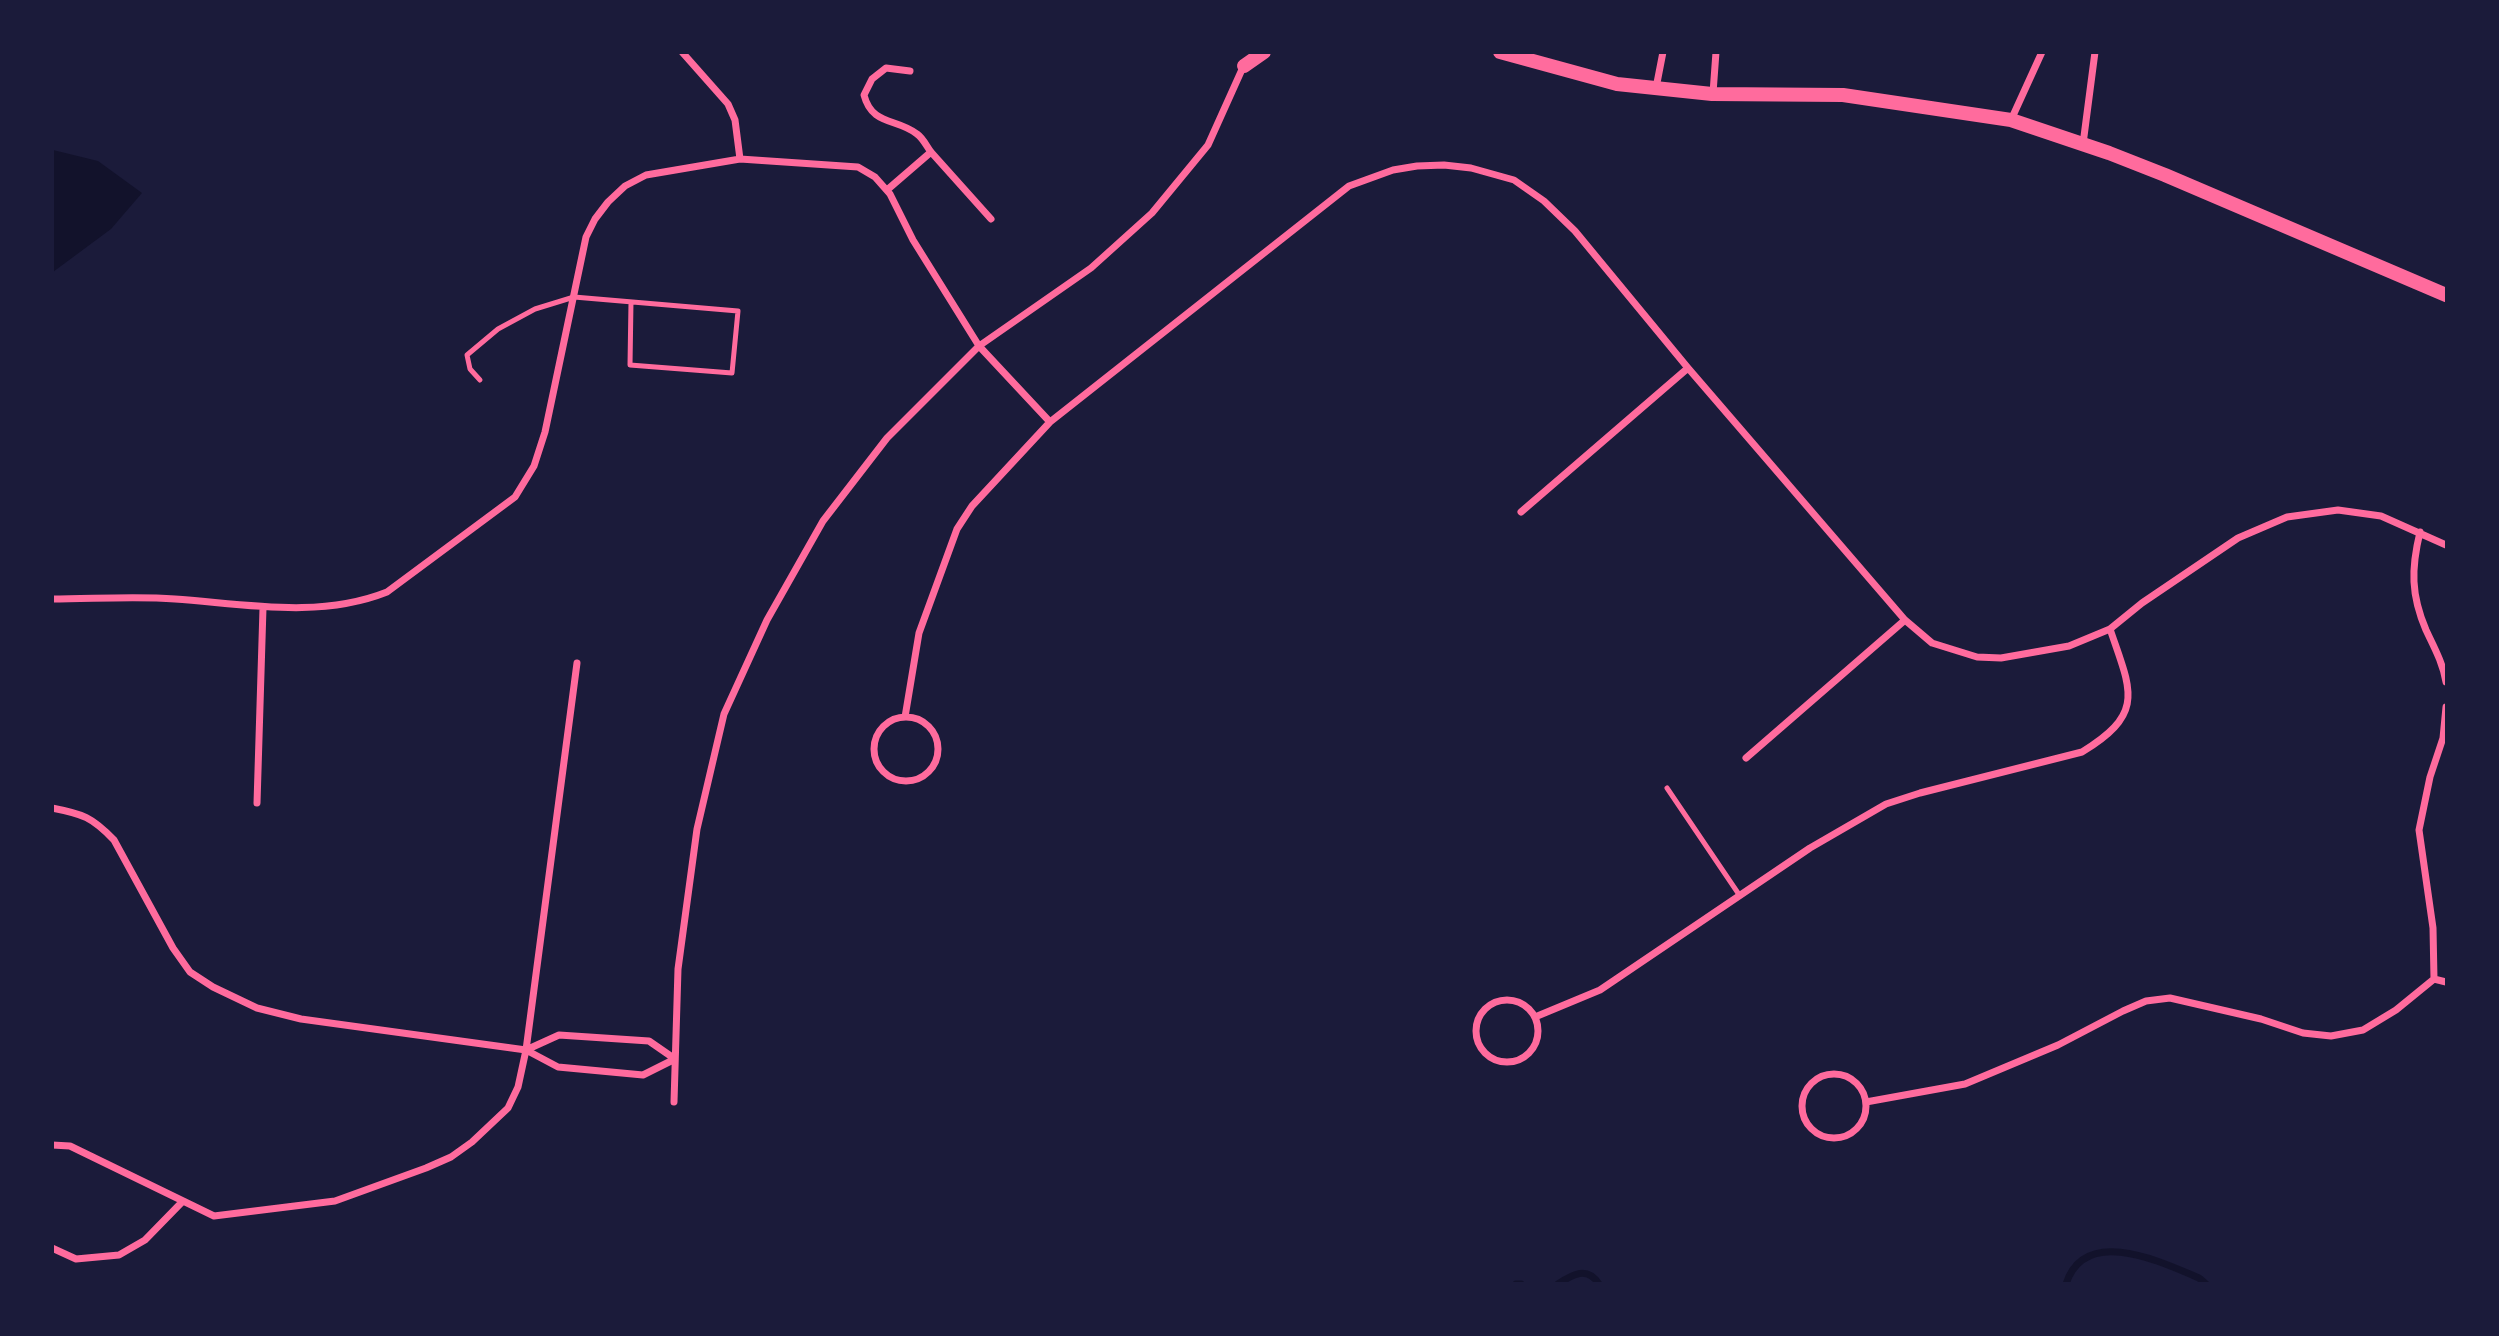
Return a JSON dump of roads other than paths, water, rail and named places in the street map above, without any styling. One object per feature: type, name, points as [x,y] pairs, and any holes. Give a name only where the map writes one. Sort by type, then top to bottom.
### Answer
[{"type":"main road","points":[[1243,60],[1264,52]]},
{"type":"main road","points":[[1500,52],[1617,84],[1713,94],[1843,95],[2011,120],[2165,175],[2446,295]]},
{"type":"street","points":[[682,52],[728,104],[735,120],[740,159]]},
{"type":"street","points":[[674,1102],[678,969],[697,829],[724,714],[767,620],[823,521],[887,438],[979,345],[1091,268],[1152,213],[1208,145],[1243,60],[1251,52]]},
{"type":"street","points":[[1656,88],[1663,52]]},
{"type":"street","points":[[1713,94],[1717,52]]},
{"type":"street","points":[[2011,120],[2042,52]]},
{"type":"street","points":[[2083,145],[2095,52]]},
{"type":"street","points":[[910,71],[886,68],[872,79],[864,95],[867,108],[883,120],[918,134],[991,219]]},
{"type":"street","points":[[887,190],[931,152]]},
{"type":"street","points":[[52,599],[173,598],[263,608],[340,605],[363,601],[387,592],[515,497],[534,466],[545,432],[586,237],[608,202],[625,186],[646,175],[740,159],[858,167],[875,177],[887,190],[913,240],[979,345],[1050,422]]},
{"type":"street","points":[[905,717],[919,633],[957,529],[972,506],[1050,422],[1349,186],[1393,170],[1417,166],[1444,166],[1481,171],[1514,180],[1544,201],[1575,231],[1688,368],[1905,620],[1932,643],[1977,657],[2001,658],[2069,646],[2110,629],[2238,538],[2287,517],[2338,510],[2381,516],[2446,545]]},
{"type":"street","points":[[1521,512],[1688,368]]},
{"type":"street","points":[[2420,532],[2413,560],[2417,607],[2444,668],[2446,682]]},
{"type":"street","points":[[257,803],[263,608]]},
{"type":"street","points":[[1746,758],[1905,620]]},
{"type":"street","points":[[1535,1017],[1600,990],[1810,848],[1886,804],[2081,752],[2102,740],[2118,725],[2128,705],[2127,679],[2110,629]]},
{"type":"street","points":[[52,1144],[70,1146],[214,1216],[335,1201],[451,1157],[494,1124],[508,1108],[518,1087],[526,1051],[577,663]]},
{"type":"street","points":[[2434,979],[2432,928],[2419,830],[2430,777],[2445,738],[2446,706]]},
{"type":"street","points":[[905,717],[924,722],[937,739],[938,749],[936,759],[924,775],[905,781],[886,774],[875,758],[874,748],[875,739],[887,723],[895,718],[905,717]]},
{"type":"street","points":[[52,808],[84,814],[114,840],[173,948],[190,972],[212,987],[257,1008],[301,1019],[526,1051],[558,1067],[643,1075],[675,1059]]},
{"type":"street","points":[[2434,979],[2446,982]]},
{"type":"street","points":[[1866,1102],[1965,1084],[2058,1045],[2123,1010],[2146,1001],[2170,998],[2261,1019],[2303,1032],[2331,1036],[2363,1030],[2396,1010],[2434,979]]},
{"type":"street","points":[[1502,1000],[1521,1003],[1535,1017],[1538,1027],[1533,1048],[1516,1061],[1495,1060],[1485,1055],[1479,1046],[1476,1026],[1485,1009],[1493,1003],[1502,1000]]},
{"type":"street","points":[[526,1051],[559,1035],[649,1041],[675,1059]]},
{"type":"street","points":[[1828,1075],[1848,1078],[1857,1084],[1866,1102],[1861,1123],[1845,1136],[1823,1137],[1814,1132],[1802,1114],[1805,1093],[1811,1084],[1828,1075]]},
{"type":"street","points":[[52,1248],[76,1259],[119,1255],[145,1240],[183,1201]]},
{"type":"lane","points":[[480,380],[470,369],[467,355],[498,329],[535,309],[573,297],[738,311],[732,373],[631,365],[631,302]]},
{"type":"lane","points":[[1667,788],[1741,896]]},
{"type":"waterway","points":[[2066,1284],[2076,1266],[2089,1256],[2106,1252],[2145,1257],[2199,1278],[2206,1284]]},
{"type":"waterway","points":[[1558,1284],[1574,1275],[1585,1273],[1599,1284]]},
{"type":"waterway","points":[[1516,1284],[1521,1284]]}]
